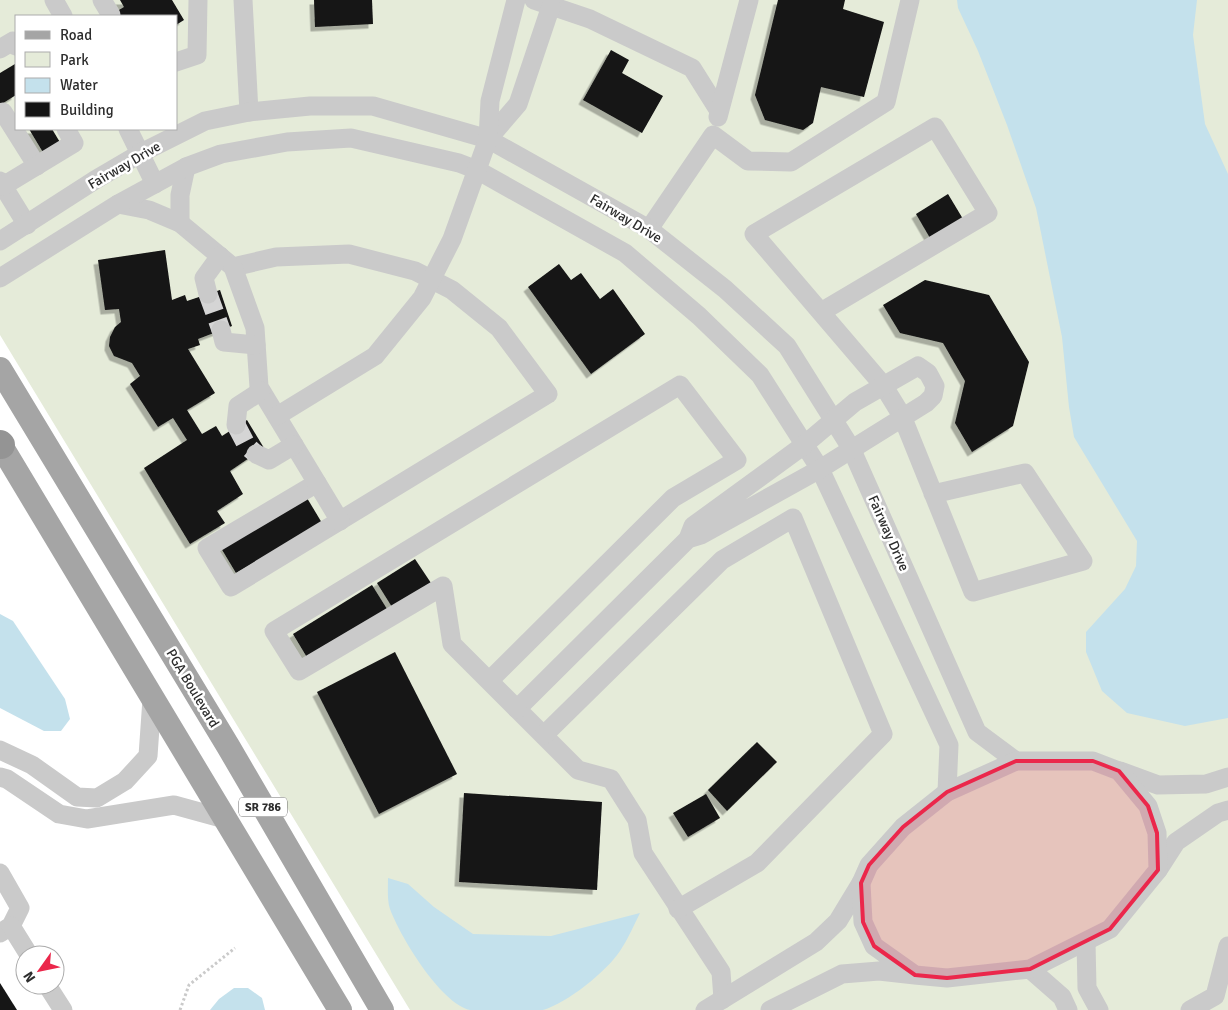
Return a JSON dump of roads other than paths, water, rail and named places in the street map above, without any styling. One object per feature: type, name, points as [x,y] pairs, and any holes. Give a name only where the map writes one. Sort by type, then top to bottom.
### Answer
[{"type":"main road","name":"PGA Boulevard","points":[[0,369],[228,746],[382,1010]]},
{"type":"main road","name":"SR 786","points":[[0,444],[340,1010]]},
{"type":"street","points":[[54,0],[62,15]]},
{"type":"street","points":[[178,61],[196,56],[198,0]]},
{"type":"street","points":[[243,0],[249,112]]},
{"type":"street","points":[[277,416],[375,356],[422,298],[452,240],[488,140],[490,101],[516,0]]},
{"type":"street","points":[[649,229],[713,135],[749,0]]},
{"type":"street","points":[[713,135],[748,161],[791,162],[886,102],[910,0]]},
{"type":"street","points":[[488,140],[518,104],[542,3],[595,22],[692,68],[719,111]]},
{"type":"street","points":[[0,49],[13,41],[15,44]]},
{"type":"street","name":"Fairway Drive","points":[[0,241],[27,226],[95,180],[141,153],[206,121],[249,112],[310,106],[373,106],[488,140],[649,229],[725,290],[787,346],[851,448],[977,732],[1016,761]]},
{"type":"street","points":[[6,110],[15,126]]},
{"type":"street","points":[[821,312],[988,213],[935,127],[754,234],[882,385],[902,416],[972,592],[1083,561],[1026,473],[934,494]]},
{"type":"street","points":[[17,130],[37,166]]},
{"type":"street","points":[[27,226],[2,184],[37,166],[74,143],[68,130]]},
{"type":"street","points":[[129,130],[155,184]]},
{"type":"street","points":[[0,278],[118,204],[186,167],[221,154],[287,142],[351,138],[477,170],[625,253],[699,316],[760,375],[820,469],[949,745],[947,792]]},
{"type":"street","points":[[180,223],[180,195],[186,167]]},
{"type":"street","points":[[118,204],[149,210],[180,223],[226,262],[255,328],[259,387],[340,521]]},
{"type":"street","points":[[208,294],[204,278],[226,262],[276,257],[349,254],[415,271],[452,290],[499,328],[548,394],[231,588],[207,548],[317,483]]},
{"type":"street","points":[[221,330],[224,342],[256,345]]},
{"type":"street","points":[[517,709],[694,533],[834,422],[855,402],[918,366],[928,373],[936,386],[933,396],[926,403],[902,416],[820,469],[694,533]]},
{"type":"street","points":[[489,681],[673,498],[737,460],[680,385],[274,631],[300,671],[443,586],[452,644],[489,681],[517,709],[544,735],[578,770],[611,778],[637,820],[643,853],[720,972],[723,999]]},
{"type":"street","points":[[236,425],[238,406],[261,391]]},
{"type":"street","points":[[256,454],[269,460],[294,445]]},
{"type":"street","points":[[544,735],[722,560],[793,518],[883,734],[757,864],[678,909]]},
{"type":"street","points":[[0,750],[32,765],[77,797],[97,798],[125,781],[148,756],[152,699]]},
{"type":"street","points":[[704,1010],[816,942],[838,921],[869,866],[903,826],[947,792],[1016,761],[1092,761],[1158,785],[1206,784],[1228,777]]},
{"type":"street","points":[[1119,771],[1148,806],[1157,833],[1158,870]]},
{"type":"street","points":[[0,778],[7,779],[59,814],[87,819],[174,805],[225,819]]},
{"type":"street","points":[[770,1010],[842,974],[879,971],[947,978],[1030,969],[1110,929],[1158,870],[1176,842],[1218,813],[1228,810]]},
{"type":"street","points":[[0,873],[20,908],[5,930],[19,945]]},
{"type":"street","points":[[861,883],[863,922],[874,946],[915,976]]},
{"type":"street","points":[[1086,942],[1087,988],[1099,1010]]},
{"type":"street","points":[[1190,1010],[1221,998],[1228,946]]},
{"type":"street","points":[[1030,969],[1062,997],[1068,1010]]},
{"type":"street","points":[[53,995],[63,1010]]},
{"type":"water","points":[[957,0],[1197,0],[1193,35],[1205,124],[1228,174],[1228,718],[1185,726],[1127,713],[1102,691],[1086,652],[1086,632],[1125,589],[1136,566],[1137,541],[1074,437],[1062,337],[1036,208],[1007,125],[978,51],[958,8]]},
{"type":"water","points":[[0,614],[13,621],[65,699],[70,719],[61,731],[44,731],[0,708]]},
{"type":"water","points":[[388,878],[408,884],[434,907],[473,934],[551,936],[640,913],[626,942],[614,959],[596,977],[563,1001],[543,1010],[470,1010],[458,1005],[434,982],[402,935],[390,909]]},
{"type":"water","points":[[234,988],[248,988],[262,998],[265,1010],[210,1010],[219,999]]},
{"type":"tunnel","points":[[208,294],[221,330]]},
{"type":"tunnel","points":[[236,425],[247,446],[256,454]]}]
